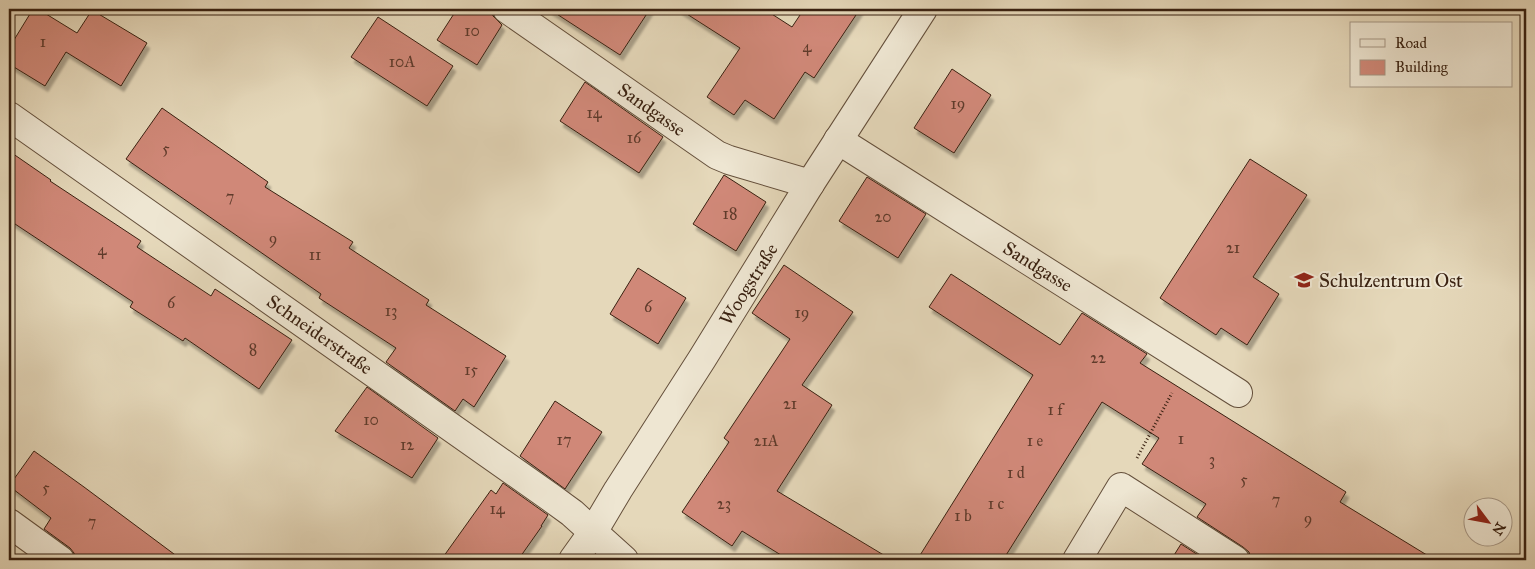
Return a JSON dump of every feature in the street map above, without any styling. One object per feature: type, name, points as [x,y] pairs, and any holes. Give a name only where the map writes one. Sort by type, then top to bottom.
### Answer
[{"type":"street","name":"Sandgasse","points":[[507,9],[717,155],[810,184]]},
{"type":"street","name":"Woogstraße","points":[[573,560],[593,532],[810,184],[923,9]]},
{"type":"street","name":"Schneiderstraße","points":[[9,116],[550,497],[572,513],[624,560]]},
{"type":"street","name":"Sandgasse","points":[[838,140],[1238,393]]},
{"type":"street","points":[[1077,560],[1121,487],[1235,560]]},
{"type":"street","points":[[9,523],[60,560]]},
{"type":"path","points":[[1121,487],[1189,362]]},
{"type":"building","points":[[33,9],[38,9],[77,33],[92,10],[147,43],[121,86],[66,52],[45,86],[9,64],[9,48]]},
{"type":"building","points":[[457,9],[492,9],[493,16],[502,25],[477,65],[437,40]]},
{"type":"building","points":[[549,9],[650,9],[620,55]]},
{"type":"building","points":[[679,9],[764,9],[792,27],[804,9],[860,9],[814,78],[805,72],[774,119],[745,100],[734,115],[707,97],[740,48]]},
{"type":"building","points":[[378,17],[453,66],[427,106],[351,57]]},
{"type":"building","points":[[952,69],[991,95],[954,153],[914,128]]},
{"type":"building","points":[[585,82],[663,137],[639,173],[560,121]]},
{"type":"building","points":[[162,108],[268,182],[265,187],[353,242],[349,248],[429,300],[426,305],[506,356],[474,407],[463,399],[455,411],[386,362],[396,348],[319,298],[321,294],[126,159]]},
{"type":"building","points":[[9,151],[50,181],[141,241],[137,247],[211,296],[215,289],[292,340],[259,389],[185,338],[183,341],[130,307],[133,302],[9,220]]},
{"type":"building","points":[[1250,159],[1307,195],[1253,277],[1279,294],[1247,345],[1221,328],[1216,335],[1160,298]]},
{"type":"building","points":[[724,175],[766,202],[736,251],[693,224]]},
{"type":"building","points":[[867,177],[926,214],[898,258],[839,221]]},
{"type":"building","points":[[784,265],[853,312],[802,385],[832,405],[777,491],[892,560],[789,560],[742,531],[732,546],[682,512],[729,442],[724,438],[790,339],[752,313]]},
{"type":"building","points":[[638,268],[686,298],[658,344],[610,314]]},
{"type":"building","points":[[951,274],[1060,345],[1082,313],[1147,354],[1140,363],[1346,492],[1340,502],[1435,560],[1251,560],[1249,552],[1243,547],[1197,517],[1206,504],[1142,464],[1159,438],[1102,402],[1003,560],[917,560],[1033,375],[929,307]]},
{"type":"building","points":[[367,387],[438,438],[412,478],[335,431]]},
{"type":"building","points":[[555,401],[602,432],[565,489],[520,456]]},
{"type":"building","points":[[34,451],[182,560],[75,560],[74,553],[70,548],[44,529],[51,518],[9,486]]},
{"type":"building","points":[[503,483],[548,515],[518,560],[441,560],[491,490],[496,494]]},
{"type":"building","points":[[1181,544],[1206,560],[1171,560]]},
{"type":"place","name":"Schulzentrum Ost","points":[[1304,280]]}]
